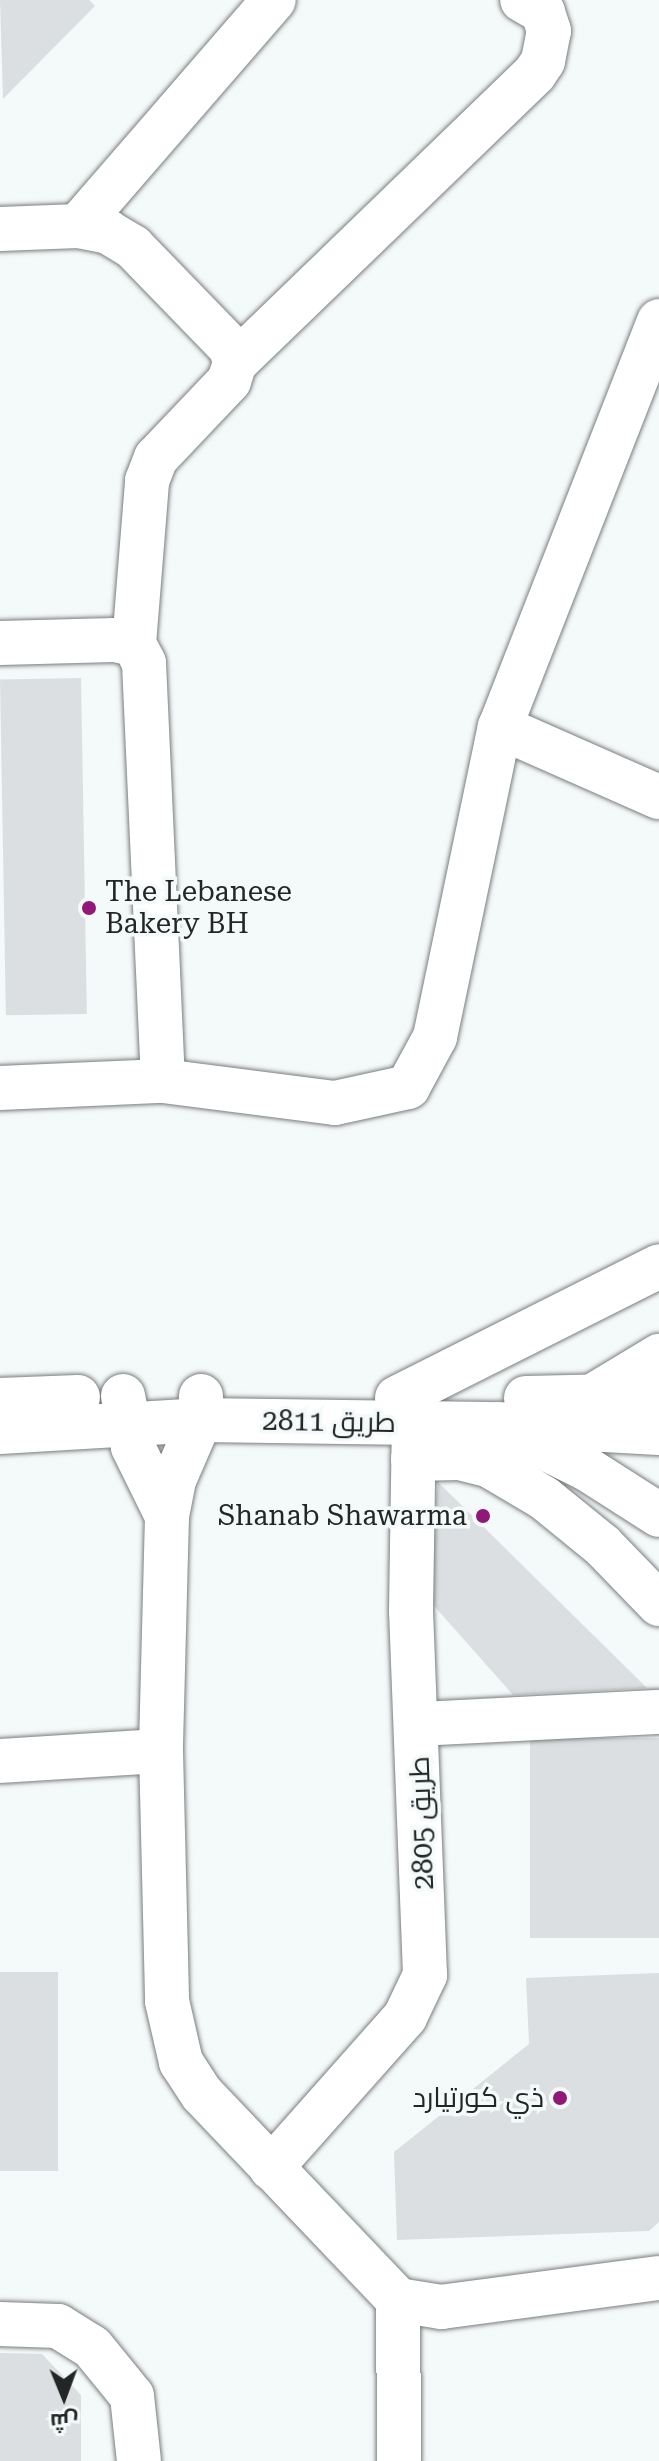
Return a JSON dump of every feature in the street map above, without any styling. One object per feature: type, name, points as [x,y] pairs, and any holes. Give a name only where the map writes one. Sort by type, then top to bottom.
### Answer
[{"type":"street","points":[[78,226],[274,0]]},
{"type":"street","points":[[163,1081],[148,695],[144,663],[134,644],[147,481],[156,458],[229,381],[235,363],[535,73],[543,61],[549,31],[543,12],[522,0]]},
{"type":"street","points":[[0,229],[78,226],[108,232],[133,247],[231,348],[235,363]]},
{"type":"street","points":[[0,1088],[163,1081],[335,1103],[408,1087],[435,1037],[500,727],[659,321]]},
{"type":"street","points":[[0,643],[114,640],[134,644]]},
{"type":"street","points":[[500,727],[659,797]]},
{"type":"street","points":[[659,1266],[408,1427],[459,1458],[490,1466],[579,1527],[659,1604]]},
{"type":"street","points":[[588,1397],[659,1356]]},
{"type":"street","name":"طريق 2811","points":[[408,1427],[588,1397],[659,1395]]},
{"type":"street","name":"طريق 2811","points":[[0,1400],[124,1409],[200,1408],[408,1427],[497,1424],[659,1433]]},
{"type":"street","points":[[200,1408],[174,1480],[167,1516],[161,1751],[170,2031],[181,2062],[202,2094],[398,2300],[441,2307],[659,2278]]},
{"type":"street","points":[[124,1409],[167,1516]]},
{"type":"street","name":"طريق 2811","points":[[0,1432],[124,1409]]},
{"type":"street","points":[[497,1424],[587,1469],[659,1515]]},
{"type":"street","name":"طريق 2805","points":[[271,2168],[418,1998],[425,1951],[419,1724],[411,1610],[408,1427]]},
{"type":"street","points":[[419,1724],[659,1712]]},
{"type":"street","points":[[0,1761],[161,1751]]},
{"type":"street","points":[[398,2300],[399,2461]]},
{"type":"street","points":[[0,2324],[58,2326],[92,2347],[132,2396],[139,2461]]},
{"type":"building","points":[[0,0],[89,0],[95,6],[3,99]]},
{"type":"building","points":[[81,678],[87,1014],[6,1015],[0,679]]},
{"type":"building","points":[[438,1482],[647,1688],[513,1695],[427,1598]]},
{"type":"building","points":[[530,1738],[659,1738],[659,1938],[530,1938]]},
{"type":"building","points":[[0,1972],[58,1972],[58,2171],[0,2171]]},
{"type":"building","name":"ذي كورتيارد","points":[[659,1973],[659,2222],[649,2231],[397,2240],[394,2152],[529,2044],[526,1978]]},
{"type":"building","points":[[0,2353],[42,2354],[81,2395],[81,2461],[0,2461]]},
{"type":"place","name":"The Lebanese Bakery BH","points":[[89,908]]},
{"type":"place","name":"Shanab Shawarma","points":[[483,1516]]},
{"type":"place","name":"ذي كورتيارد","points":[[560,2098]]}]
